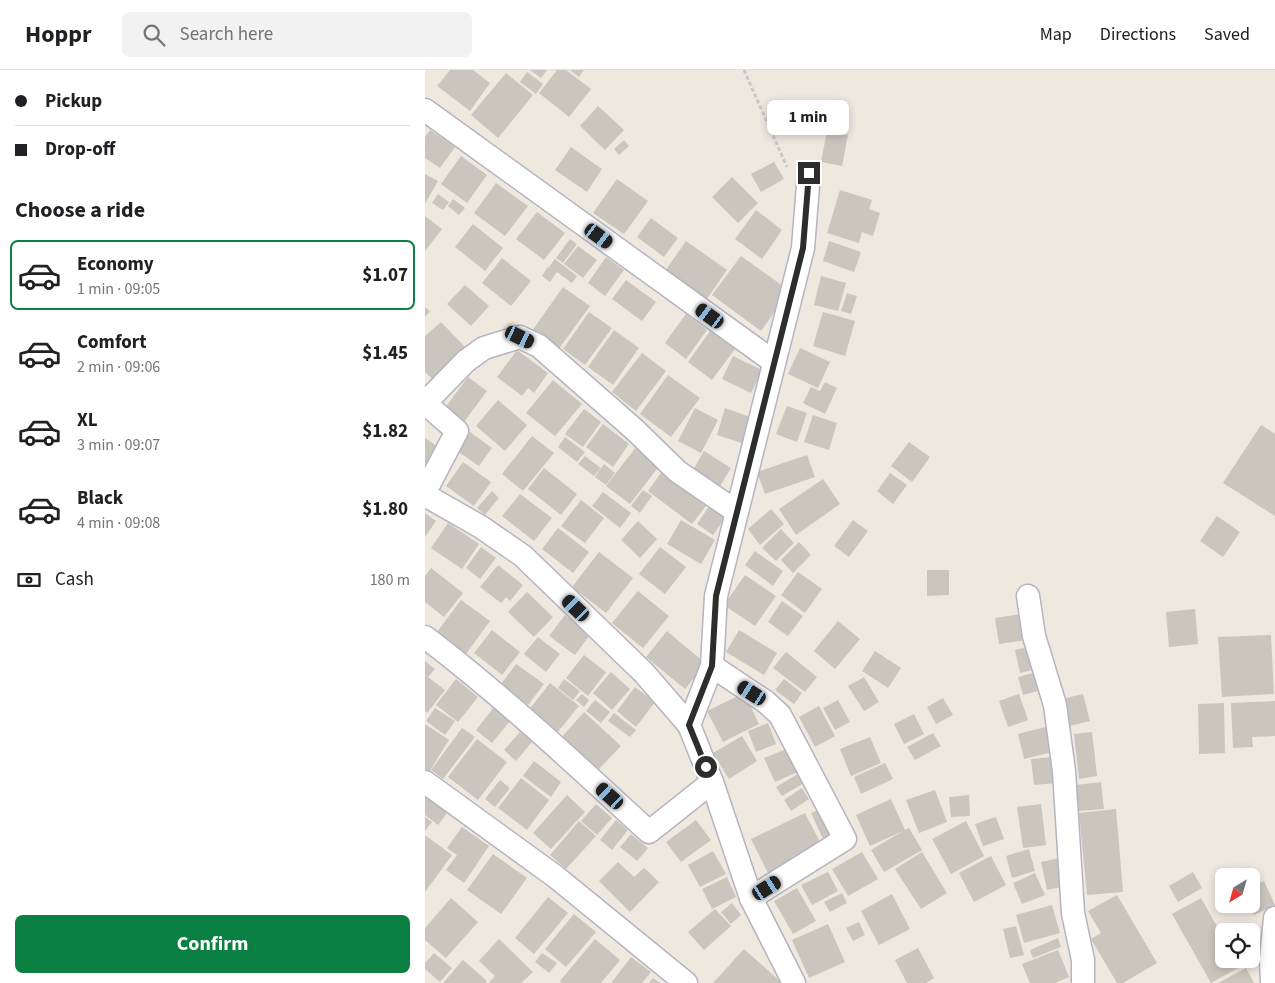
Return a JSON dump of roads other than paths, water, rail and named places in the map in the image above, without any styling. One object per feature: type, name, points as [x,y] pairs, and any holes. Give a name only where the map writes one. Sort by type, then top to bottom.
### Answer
[{"type":"street","points":[[425,110],[774,362]]},
{"type":"street","points":[[689,725],[712,666],[716,596],[803,248],[800,175]]},
{"type":"street","points":[[737,512],[677,470],[635,430],[539,346],[520,337],[484,348],[466,361],[425,403],[457,431],[425,493],[481,527],[523,556],[644,673],[689,725],[712,782],[751,898],[794,983]]},
{"type":"street","points":[[1028,596],[1035,636],[1055,705],[1064,771],[1073,913],[1083,960],[1083,983]]},
{"type":"street","points":[[425,637],[465,668],[649,832],[712,782]]},
{"type":"street","points":[[712,666],[766,702],[780,715],[845,839],[751,898]]},
{"type":"street","points":[[425,782],[557,877],[687,983]]},
{"type":"street","points":[[1272,983],[1271,959],[1275,918]]}]
